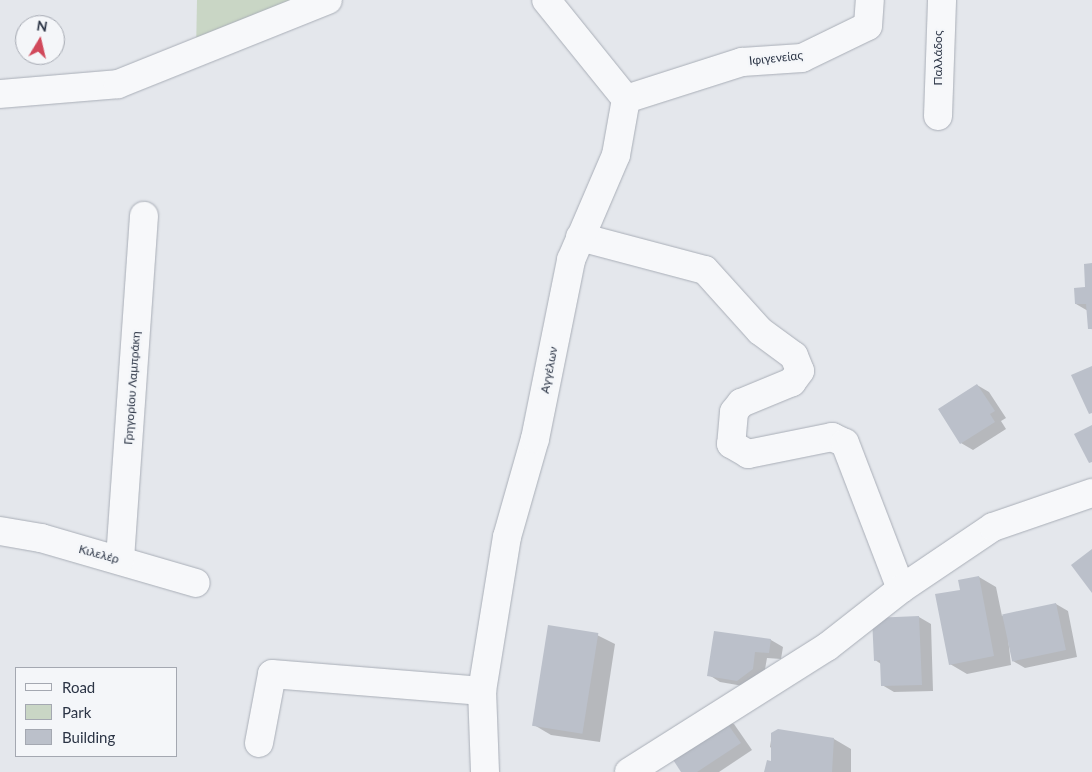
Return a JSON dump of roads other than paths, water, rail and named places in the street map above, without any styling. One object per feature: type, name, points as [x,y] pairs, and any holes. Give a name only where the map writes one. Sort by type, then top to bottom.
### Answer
[{"type":"street","points":[[0,94],[118,84],[328,0]]},
{"type":"street","points":[[546,0],[626,100]]},
{"type":"street","name":"Ιφιγενείας","points":[[626,100],[742,62],[802,58],[868,26],[870,0]]},
{"type":"street","name":"Παλλάδος","points":[[938,116],[942,0]]},
{"type":"street","name":"Αγγέλων","points":[[485,772],[482,691],[508,536],[535,439],[571,260],[616,155],[626,100]]},
{"type":"street","name":"Γρηγορίου Λαμπράκη","points":[[120,559],[144,216]]},
{"type":"street","points":[[580,237],[704,270],[760,331],[794,356],[800,371],[792,382],[740,403],[734,412],[732,444],[748,454],[832,437],[845,443],[901,589]]},
{"type":"street","points":[[629,772],[826,647],[901,589],[993,527],[1092,493]]},
{"type":"street","name":"Κιλελέρ","points":[[0,531],[120,559],[196,583]]},
{"type":"street","points":[[259,743],[272,674],[482,691]]}]
